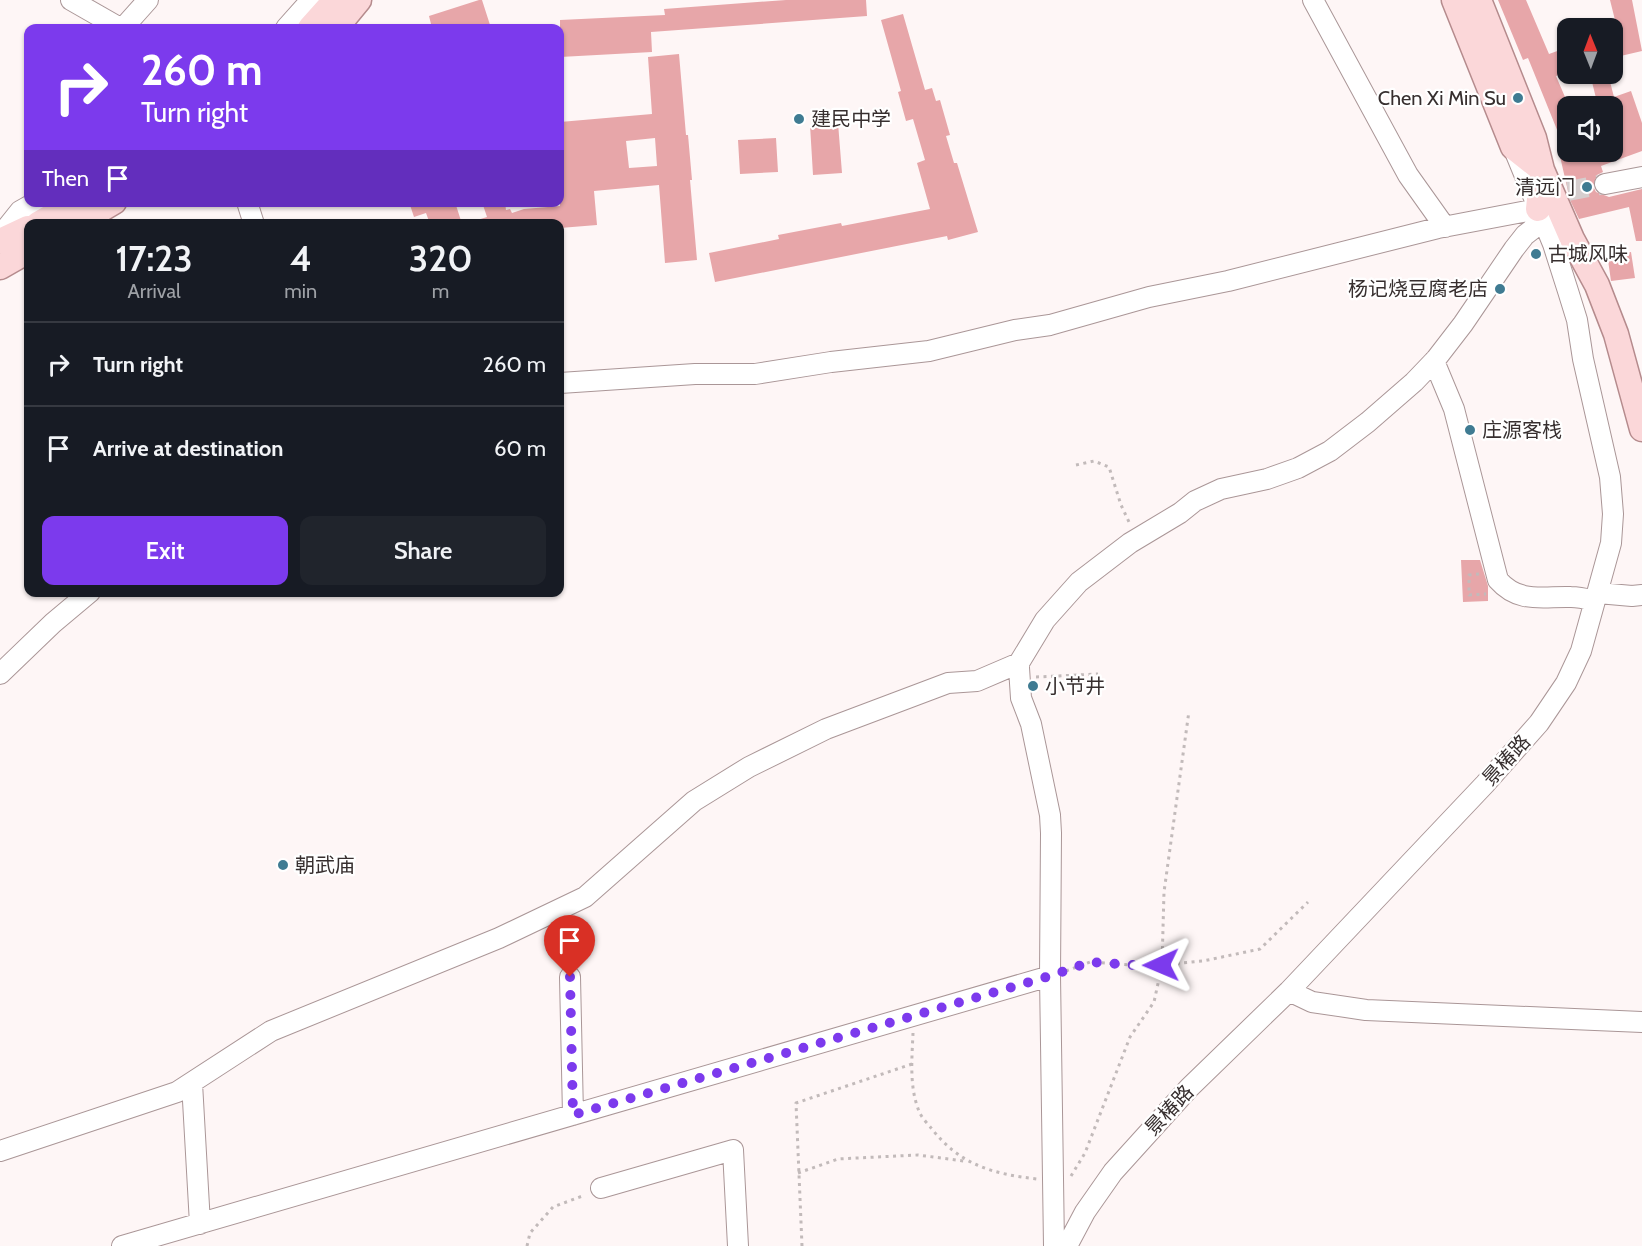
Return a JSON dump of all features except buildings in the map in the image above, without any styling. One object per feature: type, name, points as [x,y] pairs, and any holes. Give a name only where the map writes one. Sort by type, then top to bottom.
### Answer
[{"type":"main road","points":[[314,24],[335,0]]},
{"type":"main road","points":[[339,24],[359,0]]},
{"type":"main road","points":[[1454,0],[1513,147],[1542,170]]},
{"type":"main road","points":[[1479,0],[1534,138],[1550,204],[1598,285],[1616,334],[1642,429]]},
{"type":"main road","points":[[47,219],[67,207]]},
{"type":"main road","points":[[85,219],[106,207]]},
{"type":"main road","points":[[0,241],[24,230]]},
{"type":"main road","points":[[0,267],[24,253]]},
{"type":"street","points":[[71,0],[115,24]]},
{"type":"street","points":[[126,24],[148,0]]},
{"type":"street","points":[[290,24],[311,0]]},
{"type":"street","points":[[1313,0],[1408,175],[1445,227]]},
{"type":"street","name":"景椿路","points":[[1067,1246],[1085,1212],[1113,1172],[1189,1088],[1289,991],[1485,784],[1539,723],[1566,683],[1581,651],[1611,543],[1613,514],[1610,477],[1576,320],[1561,267],[1550,204],[1513,147]]},
{"type":"street","points":[[1605,184],[1642,177]]},
{"type":"street","points":[[564,383],[695,374],[755,374],[831,362],[929,351],[1015,330],[1050,325],[1149,297],[1228,281],[1445,227],[1550,204]]},
{"type":"street","points":[[1054,1246],[1061,1180],[1050,976],[1050,814],[1031,724],[1021,698],[1025,670],[1045,620],[1079,582],[1141,537],[1212,493],[1267,479],[1298,468],[1330,451],[1390,404],[1434,361],[1463,324],[1514,249],[1550,204]]},
{"type":"street","points":[[0,236],[20,211],[27,207]]},
{"type":"street","points":[[1434,361],[1454,409],[1498,580],[1507,590],[1519,596],[1642,595]]},
{"type":"street","points":[[0,674],[84,597]]},
{"type":"street","points":[[0,1151],[177,1092],[271,1031],[499,938],[585,897],[694,801],[749,767],[826,729],[948,683],[977,681],[1025,670]]},
{"type":"street","points":[[122,1246],[176,1239],[200,1224],[1050,976]]},
{"type":"street","points":[[570,977],[573,1115]]},
{"type":"street","points":[[1289,991],[1312,1002],[1366,1010],[1642,1022]]},
{"type":"street","points":[[192,1083],[200,1224]]},
{"type":"street","points":[[601,1188],[733,1150],[738,1246]]},
{"type":"path","points":[[1076,465],[1094,461],[1109,467],[1127,520],[1141,537]]},
{"type":"path","points":[[1480,574],[1469,575],[1469,595],[1492,594]]},
{"type":"path","points":[[1025,670],[1098,674]]},
{"type":"path","points":[[913,1016],[912,1077],[919,1111],[943,1144],[968,1161],[1004,1175],[1061,1180],[1085,1153],[1131,1037],[1154,1002],[1161,965],[1164,892],[1189,711]]},
{"type":"path","points":[[1050,976],[1090,962],[1161,965],[1203,961],[1260,949],[1308,902]]},
{"type":"path","points":[[802,1246],[796,1103],[912,1064]]},
{"type":"path","points":[[798,1173],[838,1159],[918,1155],[968,1161]]},
{"type":"path","points":[[527,1246],[530,1233],[554,1207],[601,1188]]},
{"type":"tunnel","points":[[1568,191],[1605,184]]},
{"type":"place","name":"Chen Xi Min Su","points":[[1518,98]]},
{"type":"place","name":"建民中学","points":[[799,119]]},
{"type":"place","name":"清远门","points":[[1587,187]]},
{"type":"place","name":"古城风味","points":[[1536,254]]},
{"type":"place","name":"杨记烧豆腐老店","points":[[1500,289]]},
{"type":"place","name":"庄源客栈","points":[[1470,430]]},
{"type":"place","name":"小节井","points":[[1033,686]]},
{"type":"place","name":"朝武庙","points":[[283,865]]},
{"type":"route","points":[[570,977],[573,1115],[1050,976],[1090,962],[1161,965]]}]
